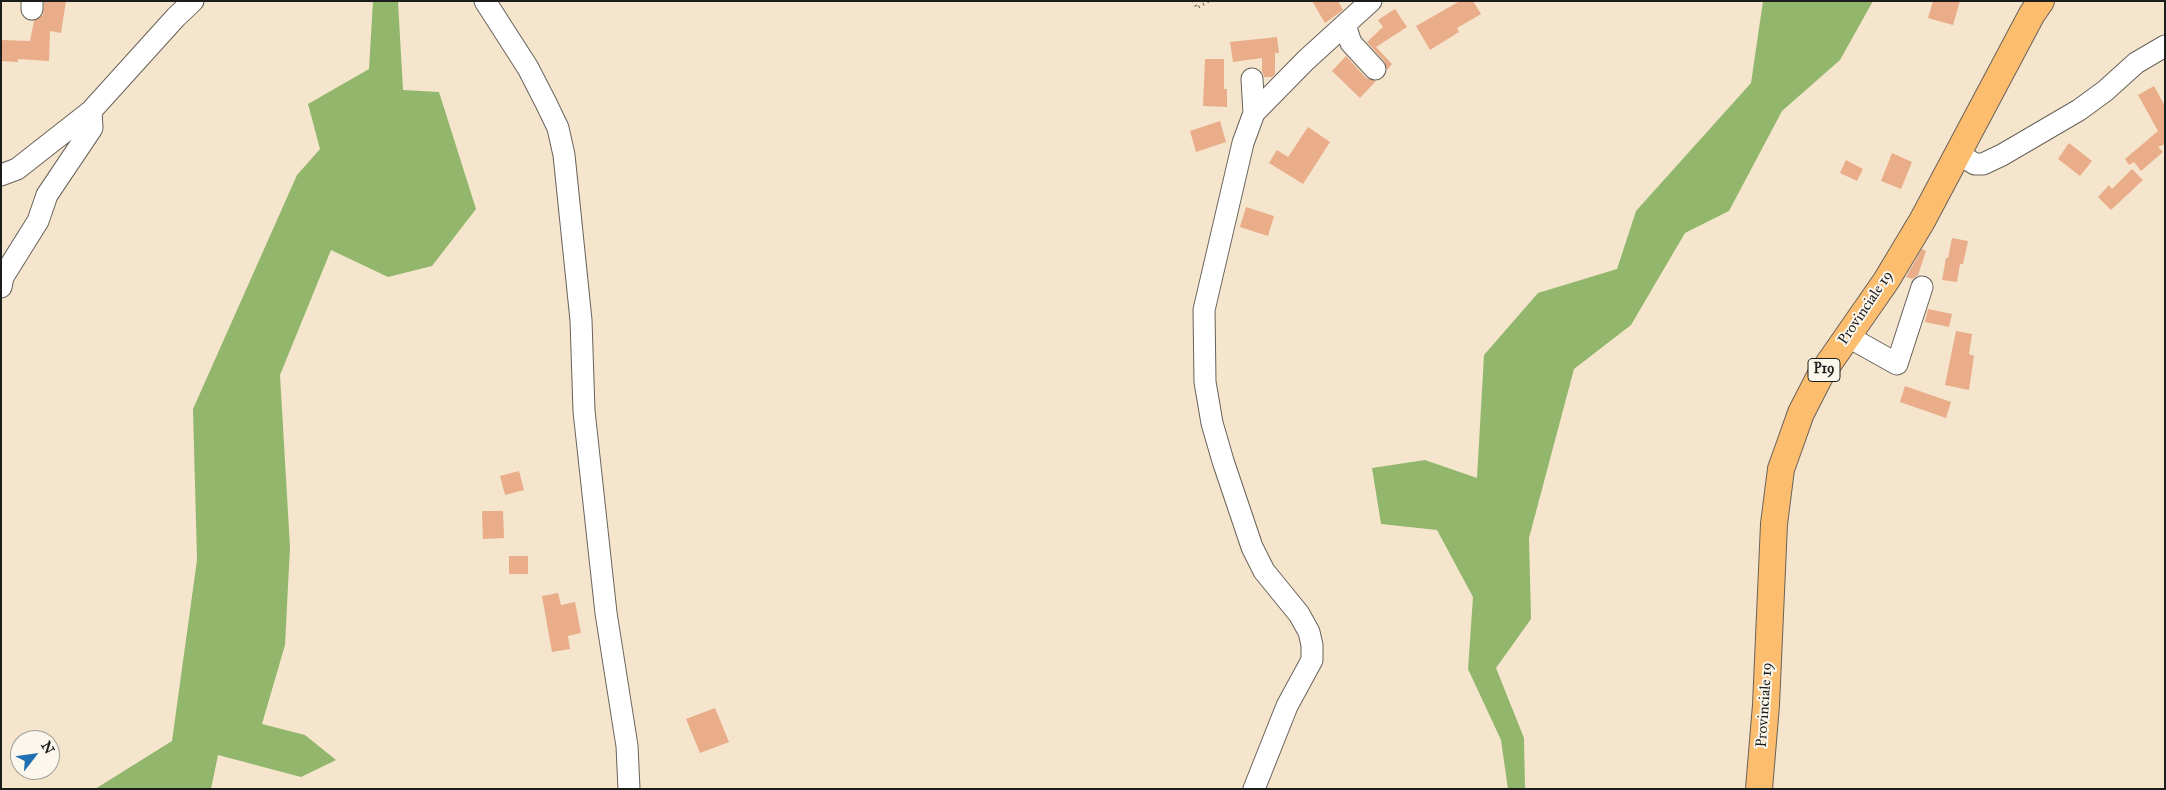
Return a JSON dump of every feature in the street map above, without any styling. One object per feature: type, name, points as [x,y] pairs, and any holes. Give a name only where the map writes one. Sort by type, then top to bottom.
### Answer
[{"type":"main road","name":"Provinciale 19","points":[[1759,789],[1766,705],[1774,524],[1781,469],[1801,413],[1820,376],[1886,281],[1958,154],[2032,14],[2041,1]]},
{"type":"street","points":[[1,174],[18,169],[90,111],[193,1]]},
{"type":"street","points":[[485,1],[528,68],[558,128],[564,154],[581,320],[584,411],[606,613],[627,746],[629,789]]},
{"type":"street","points":[[1254,789],[1287,706],[1312,660],[1312,645],[1309,632],[1299,614],[1264,571],[1252,547],[1222,461],[1212,423],[1205,382],[1204,310],[1243,142],[1254,113],[1306,60],[1372,1]]},
{"type":"street","points":[[1344,25],[1350,43],[1375,69]]},
{"type":"street","points":[[1958,154],[1975,164],[1984,164],[2002,155],[2079,110],[2105,91],[2136,63],[2165,46]]},
{"type":"street","points":[[1252,79],[1254,113]]},
{"type":"street","points":[[1,287],[3,277],[38,221],[47,195],[92,128],[90,111]]},
{"type":"street","points":[[1847,336],[1897,364],[1922,287]]},
{"type":"path","points":[[1193,1],[1196,8],[1209,1]]},
{"type":"green space","points":[[373,1],[398,1],[403,90],[439,92],[476,209],[432,266],[388,277],[331,250],[280,375],[290,547],[285,645],[262,724],[305,735],[336,760],[301,777],[218,755],[211,789],[95,789],[172,741],[197,560],[193,409],[297,175],[320,149],[308,104],[369,69]]},
{"type":"green space","points":[[1763,1],[1873,1],[1840,60],[1782,111],[1729,211],[1685,233],[1631,325],[1574,369],[1529,538],[1531,619],[1496,668],[1524,738],[1525,789],[1508,789],[1501,740],[1468,669],[1473,597],[1437,530],[1381,524],[1372,468],[1425,460],[1477,478],[1484,355],[1538,293],[1617,269],[1636,211],[1751,83]]},
{"type":"building","points":[[44,1],[66,1],[61,33],[50,31],[49,61],[18,59],[18,62],[1,61],[1,40],[30,41],[34,21],[43,15]]},
{"type":"building","points":[[1312,1],[1338,1],[1343,10],[1325,23]]},
{"type":"building","points":[[1460,1],[1473,1],[1481,14],[1457,28],[1459,32],[1430,50],[1416,26]]},
{"type":"building","points":[[1933,1],[1960,1],[1953,25],[1928,18]]},
{"type":"building","points":[[1395,9],[1407,27],[1376,47],[1392,64],[1387,70],[1384,61],[1367,42],[1383,27],[1378,20]]},
{"type":"building","points":[[1277,37],[1279,53],[1275,53],[1275,74],[1272,77],[1264,77],[1262,58],[1233,62],[1230,42]]},
{"type":"building","points":[[1346,56],[1366,78],[1376,81],[1360,98],[1332,71]]},
{"type":"building","points":[[1205,59],[1224,59],[1224,89],[1227,89],[1227,107],[1203,106]]},
{"type":"building","points":[[2154,86],[2165,106],[2165,144],[2158,147],[2163,152],[2141,171],[2134,162],[2129,165],[2125,159],[2158,131],[2138,95]]},
{"type":"building","points":[[1220,121],[1226,142],[1196,152],[1190,131]]},
{"type":"building","points":[[1308,127],[1330,142],[1303,184],[1269,163],[1277,150],[1288,157]]},
{"type":"building","points":[[2069,143],[2092,161],[2080,176],[2058,159]]},
{"type":"building","points":[[1892,153],[1912,162],[1901,189],[1881,181]]},
{"type":"building","points":[[1846,160],[1863,169],[1857,181],[1840,173]]},
{"type":"building","points":[[2132,169],[2143,180],[2111,210],[2098,197],[2109,185],[2112,189]]},
{"type":"building","points":[[1246,207],[1274,216],[1268,236],[1240,227]]},
{"type":"building","points":[[1952,238],[1968,241],[1963,264],[1960,264],[1957,282],[1942,280]]},
{"type":"building","points":[[1922,249],[1926,251],[1918,275],[1912,279],[1906,277]]},
{"type":"building","points":[[1928,309],[1952,314],[1949,327],[1925,322]]},
{"type":"building","points":[[1956,331],[1972,334],[1969,354],[1974,356],[1969,390],[1945,385]]},
{"type":"building","points":[[1905,386],[1951,402],[1946,418],[1900,402]]},
{"type":"building","points":[[519,471],[524,490],[505,495],[500,476]]},
{"type":"building","points":[[482,511],[503,511],[504,538],[483,539]]},
{"type":"building","points":[[509,556],[528,556],[528,574],[509,574]]},
{"type":"building","points":[[558,593],[561,605],[575,602],[581,633],[568,636],[570,649],[552,652],[542,596]]},
{"type":"building","points":[[715,708],[729,742],[700,753],[686,719]]}]
